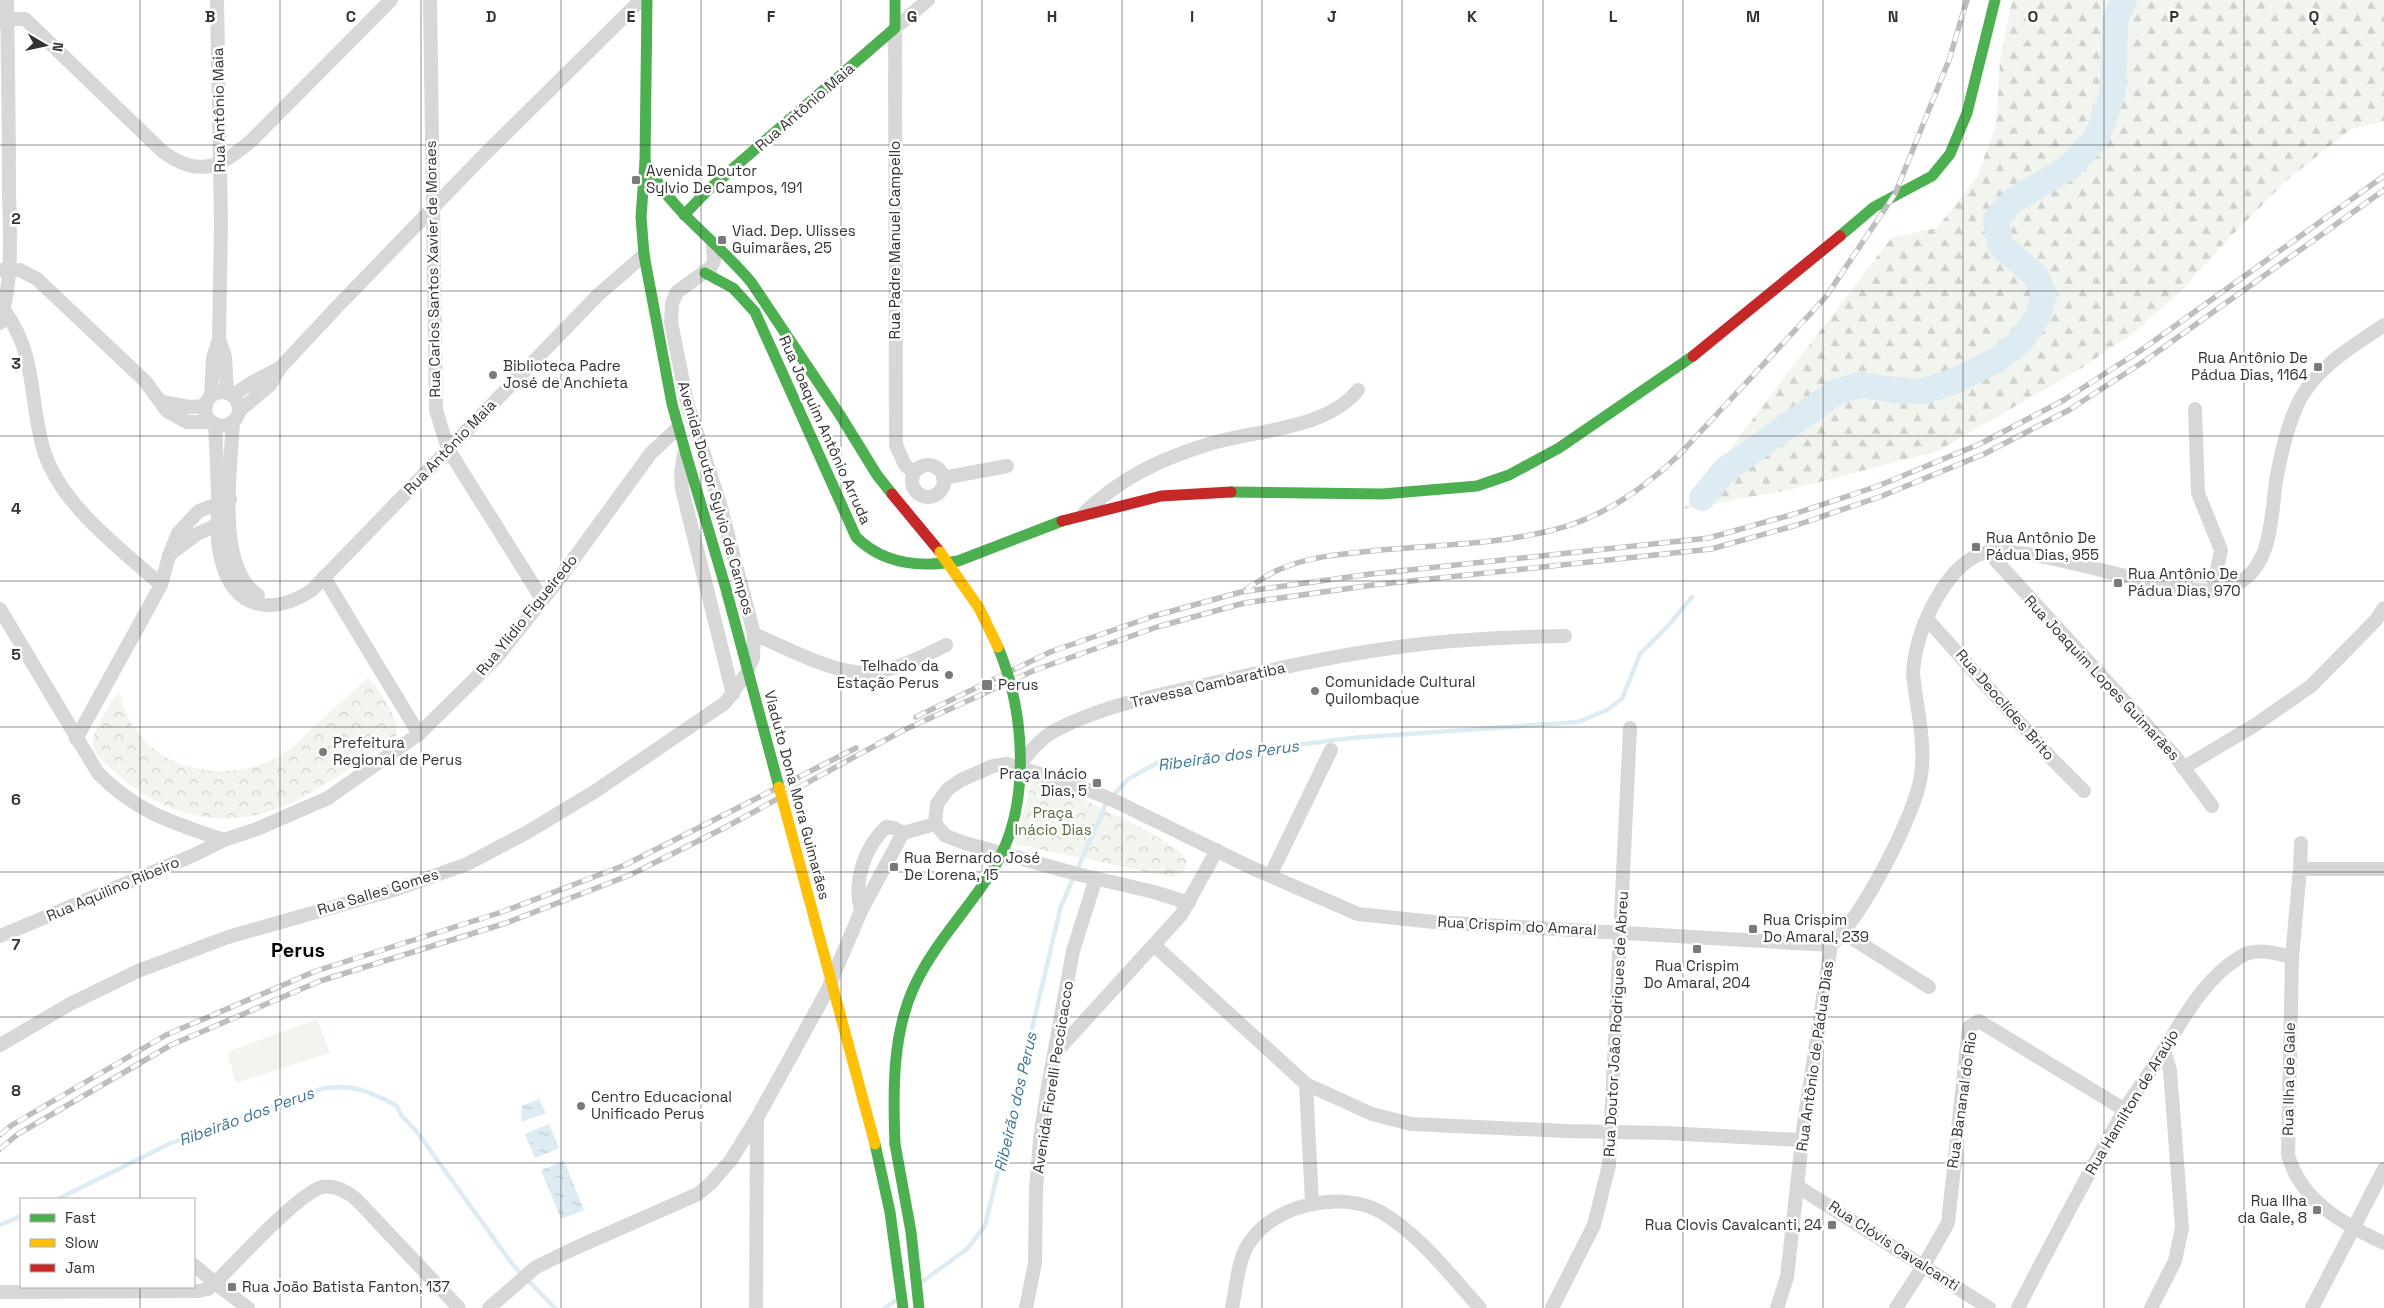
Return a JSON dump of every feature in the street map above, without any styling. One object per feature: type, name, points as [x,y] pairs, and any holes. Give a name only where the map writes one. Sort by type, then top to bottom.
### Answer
[{"type":"main road","name":"Avenida Doutor Sylvio de Campos","points":[[646,0],[645,162],[641,217],[644,255],[678,428],[685,451]]},
{"type":"main road","name":"Rua Padre Manuel Campello","points":[[895,0],[895,28]]},
{"type":"main road","name":"Rua Joaquim Antônio Arruda","points":[[705,273],[730,283],[740,291],[755,312],[856,537],[866,547],[897,562],[948,563],[958,561],[1050,524],[1126,502],[1161,496],[1241,491],[1384,494],[1477,486],[1509,476],[1559,448],[1703,349],[1874,207],[1896,194],[1920,185],[1939,169],[1954,147],[1968,106],[1995,0]]},
{"type":"main road","name":"Rua Antônio Maia","points":[[684,216],[707,190],[895,28]]},
{"type":"main road","name":"Avenida Doutor Sylvio de Campos","points":[[645,162],[657,184],[684,216],[713,245],[734,262],[754,285],[877,474],[966,586],[997,640],[1014,687],[1021,755],[1014,813],[995,867],[917,981],[906,1008],[897,1049],[893,1107],[895,1144],[911,1232],[919,1308]]},
{"type":"main road","name":"Viaduto Dona Mora Guimarães","points":[[685,451],[728,596],[875,1144],[890,1212],[903,1308]]},
{"type":"street","points":[[7,0],[4,20],[10,80],[2,317],[22,338],[28,357],[43,448],[59,485],[80,509],[161,585]]},
{"type":"street","name":"Rua Antônio Maia","points":[[208,401],[213,358],[219,339],[220,164],[217,0]]},
{"type":"street","points":[[4,20],[22,18],[30,22],[171,158],[179,163],[196,168],[220,164],[251,142],[391,0]]},
{"type":"street","name":"Rua Carlos Santos Xavier de Moraes","points":[[430,0],[434,399],[448,449],[542,599]]},
{"type":"street","points":[[4,269],[24,271],[38,279],[145,381],[167,411],[180,420],[187,422],[213,423],[223,426],[270,385],[280,368],[432,209],[641,0]]},
{"type":"street","name":"Rua Antônio Maia","points":[[895,28],[928,0]]},
{"type":"street","name":"Rua Padre Manuel Campello","points":[[895,28],[896,445],[904,465],[914,473]]},
{"type":"street","points":[[705,273],[714,261],[713,245]]},
{"type":"street","name":"Rua Antônio Maia","points":[[236,416],[224,500],[223,521],[234,559],[244,584],[272,606],[282,605],[304,595],[324,577],[598,295],[644,255]]},
{"type":"street","name":"Avenida Doutor Sylvio de Campos","points":[[705,273],[689,282],[677,292],[672,303],[671,322],[687,402],[720,504],[754,634],[753,658],[746,674],[733,694]]},
{"type":"street","name":"Rua Antônio de Pádua Dias","points":[[1777,1308],[1787,1277],[1802,1140],[1832,945],[1844,933],[1899,838],[1916,797],[1922,775],[1922,754],[1914,666],[1919,640],[1934,602],[1952,574],[1966,562],[1988,552],[2019,553],[2157,585],[2213,590],[2240,582],[2263,555],[2270,536],[2278,473],[2289,429],[2301,397],[2317,376],[2344,352],[2384,326]]},
{"type":"street","name":"Rua Antônio Maia","points":[[219,339],[226,357],[230,394]]},
{"type":"street","points":[[162,402],[188,407],[208,401],[216,393],[230,394],[280,368]]},
{"type":"street","points":[[1082,515],[1108,490],[1143,469],[1206,445],[1318,418],[1337,409],[1358,390]]},
{"type":"street","points":[[230,394],[238,405],[236,416]]},
{"type":"street","points":[[208,401],[206,412],[213,423]]},
{"type":"street","points":[[2195,409],[2198,493],[2221,550],[2213,590]]},
{"type":"street","name":"Rua Antônio Maia","points":[[213,423],[224,500]]},
{"type":"street","name":"Rua Ylídio Figueiredo","points":[[224,840],[290,816],[328,798],[419,734],[496,657],[559,579],[651,453],[678,428]]},
{"type":"street","name":"Avenida Doutor Sylvio de Campos","points":[[685,451],[681,473],[682,489],[733,694]]},
{"type":"street","points":[[928,465],[938,468],[943,478],[943,483],[938,493],[928,497],[918,493],[912,484],[914,473],[917,469],[928,465]]},
{"type":"street","points":[[943,478],[1008,466]]},
{"type":"street","points":[[76,739],[161,585],[178,533],[199,511],[224,500]]},
{"type":"street","points":[[169,556],[197,534],[223,521]]},
{"type":"street","name":"Rua Joaquim Lopes Guimarães","points":[[1988,552],[2175,756],[2212,806]]},
{"type":"street","points":[[324,577],[419,734]]},
{"type":"street","points":[[2184,768],[2255,725],[2311,686],[2376,620],[2384,608]]},
{"type":"street","points":[[0,610],[98,773],[117,792],[141,808],[224,840]]},
{"type":"street","name":"Rua Deoclídes Brito","points":[[1927,619],[2051,758],[2084,791]]},
{"type":"street","points":[[754,634],[839,669],[856,672],[878,670],[901,664],[946,644]]},
{"type":"street","name":"Travessa Cambaratiba","points":[[1018,766],[1052,732],[1084,717],[1149,697],[1329,658],[1399,647],[1458,640],[1565,636]]},
{"type":"street","name":"Rua Salles Gomes","points":[[0,1045],[70,1004],[138,971],[228,937],[398,889],[467,864],[526,833],[594,792],[719,708],[733,694]]},
{"type":"street","name":"Rua Doutor João Rodrigues de Abreu","points":[[1552,1308],[1594,1225],[1607,1179],[1611,1132],[1630,728]]},
{"type":"street","points":[[1270,876],[1331,750]]},
{"type":"street","points":[[1056,1052],[1079,1029],[1119,980],[1155,946],[1188,903],[1217,850],[1135,810],[1070,783],[1018,766],[996,764],[961,780],[940,797],[935,812],[935,824],[946,836],[1188,903]]},
{"type":"street","points":[[861,911],[857,889],[865,860],[886,827],[894,828],[903,833],[935,824]]},
{"type":"street","points":[[489,1308],[536,1268],[573,1249],[698,1194],[711,1183],[731,1160],[758,1118],[832,980],[861,911],[903,833]]},
{"type":"street","name":"Rua Aquilino Ribeiro","points":[[0,936],[185,859],[224,840]]},
{"type":"street","name":"Rua Ilha de Gale","points":[[2301,843],[2292,957],[2288,1155],[2295,1175],[2304,1188],[2323,1208],[2354,1229],[2384,1243]]},
{"type":"street","name":"Rua Crispim do Amaral","points":[[1217,850],[1270,876],[1370,917],[1832,945]]},
{"type":"street","points":[[2300,869],[2384,869]]},
{"type":"street","name":"Avenida Fiorelli Peccicacco","points":[[1026,1308],[1037,1247],[1036,1189],[1040,1140],[1073,951],[1094,877]]},
{"type":"street","points":[[1844,933],[1929,987]]},
{"type":"street","points":[[1155,946],[1306,1084],[1372,1114],[1410,1124],[1802,1140]]},
{"type":"street","name":"Rua Hamilton de Araújo","points":[[2018,1308],[2125,1110],[2164,1050],[2181,1019],[2216,976],[2241,957],[2256,952],[2269,951],[2292,957]]},
{"type":"street","name":"Rua Bananal do Rio","points":[[1896,1308],[1924,1265],[1948,1222],[1969,1027],[1979,1021],[2125,1110]]},
{"type":"street","points":[[2151,1308],[2175,1261],[2182,1228],[2170,1070],[2164,1050]]},
{"type":"street","points":[[1306,1084],[1312,1202]]},
{"type":"street","points":[[756,1308],[758,1118]]},
{"type":"street","points":[[2312,1308],[2384,1169]]},
{"type":"street","name":"Rua Clóvis Cavalcanti","points":[[1797,1186],[1989,1308]]},
{"type":"street","points":[[0,1292],[204,1290],[215,1283],[299,1201],[320,1188],[332,1187],[344,1191],[357,1200],[458,1308]]},
{"type":"street","points":[[1232,1308],[1246,1248],[1254,1237],[1276,1220],[1312,1202],[1343,1202],[1371,1207],[1381,1213],[1406,1231],[1480,1308]]},
{"type":"street","points":[[195,1266],[248,1308]]},
{"type":"green space","points":[[2012,0],[2384,0],[2384,121],[2351,129],[2287,180],[2231,236],[2182,290],[2136,331],[2080,369],[1938,451],[1789,490],[1684,509],[1892,237],[1937,228],[1977,177],[1996,125],[2000,61]]},
{"type":"green space","points":[[368,678],[378,689],[393,714],[397,730],[396,736],[306,796],[266,812],[246,817],[210,818],[175,809],[158,802],[142,793],[106,764],[93,746],[96,730],[119,691],[131,723],[144,740],[161,754],[180,764],[200,769],[221,771],[243,769],[263,763],[287,752]]},
{"type":"green space","name":"Praça Inácio Dias","points":[[1033,777],[1142,828],[1163,840],[1179,852],[1187,861],[1184,871],[1175,877],[1167,876],[1015,844]]},
{"type":"green space","points":[[317,1019],[330,1053],[236,1083],[227,1052]]},
{"type":"water","points":[[539,1099],[546,1113],[521,1122],[522,1106]]},
{"type":"water","points":[[549,1124],[559,1148],[535,1158],[525,1134]]},
{"type":"water","points":[[564,1161],[584,1210],[561,1219],[541,1170]]},
{"type":"waterway","name":"Ribeirão dos Perus","points":[[1702,498],[1725,470],[1836,392],[1860,385],[1902,391],[1925,391],[1957,380],[1998,359],[2020,342],[2038,316],[2044,294],[2036,276],[2000,245],[1996,219],[2014,200],[2071,166],[2097,137],[2113,92],[2115,21],[2124,0]]},
{"type":"waterway","name":"Ribeirão dos Perus","points":[[923,1281],[967,1249],[985,1226],[1061,906],[1106,804],[1128,779],[1157,763],[1351,738],[1578,722],[1607,710],[1622,699],[1640,654],[1668,626],[1692,597]]},
{"type":"waterway","name":"Ribeirão dos Perus","points":[[60,1198],[171,1143],[324,1088],[345,1087],[362,1090],[397,1106],[401,1115],[417,1132],[513,1265],[555,1308]]},
{"type":"waterway","name":"Ribeirão dos Perus","points":[[0,1225],[20,1216]]},
{"type":"waterway","name":"Ribeirão dos Perus","points":[[885,1308],[896,1300]]},
{"type":"railway","points":[[1246,589],[1278,570],[1300,562],[1324,557],[1347,553],[1485,542],[1553,530],[1571,525],[1605,510],[1651,480],[1679,455],[1825,298],[1895,194],[1949,60],[1967,0]]},
{"type":"railway","points":[[916,717],[1050,652],[1154,616],[1241,592],[1371,574],[1709,538],[1794,514],[1878,486],[1980,444],[2064,400],[2140,351],[2384,176]]},
{"type":"railway","points":[[0,1149],[18,1134],[171,1045],[320,981],[506,923],[630,875],[726,827],[902,731],[1035,670],[1157,627],[1244,603],[1373,585],[1711,549],[1797,525],[1882,496],[1984,454],[2069,410],[2146,360],[2384,190]]},
{"type":"railway","points":[[0,1135],[12,1125],[166,1035],[316,971],[502,912],[625,865],[856,748]]},
{"type":"traffic: fast","points":[[647,0],[645,162],[641,217],[644,255],[672,404],[686,454]]},
{"type":"traffic: fast","points":[[684,215],[707,191],[895,28],[895,0]]},
{"type":"traffic: fast","points":[[1840,236],[1874,207],[1932,176],[1950,154],[1967,113],[1995,0]]},
{"type":"traffic: fast","points":[[645,162],[656,181],[682,212],[751,282],[840,415],[877,475],[892,494]]},
{"type":"traffic: fast","points":[[705,273],[733,288],[755,312],[856,537],[867,546],[878,553],[903,562],[917,564],[944,563],[958,561],[1062,521]]},
{"type":"traffic: fast","points":[[1231,492],[1383,494],[1477,486],[1509,475],[1559,448],[1693,356]]},
{"type":"traffic: fast","points":[[686,454],[726,589],[779,787]]},
{"type":"traffic: fast","points":[[895,1144],[894,1084],[901,1024],[907,1005],[914,987],[931,956],[994,868],[1006,843],[1014,816],[1019,788],[1019,729],[1014,700],[998,647]]},
{"type":"traffic: fast","points":[[875,1144],[890,1212],[903,1308]]},
{"type":"traffic: fast","points":[[895,1144],[911,1232],[919,1308]]},
{"type":"traffic: jam","points":[[1693,356],[1840,236]]},
{"type":"traffic: jam","points":[[1062,521],[1161,496],[1231,492]]},
{"type":"traffic: jam","points":[[892,494],[940,552]]},
{"type":"traffic: slow","points":[[940,552],[979,608],[998,647]]},
{"type":"traffic: slow","points":[[779,787],[875,1144]]},
{"type":"place","name":"Avenida Doutor Sylvio De Campos, 191","points":[[636,180]]},
{"type":"place","name":"Viad. Dep. Ulisses Guimarães, 25","points":[[722,240]]},
{"type":"place","name":"Rua Antônio De Pádua Dias, 1164","points":[[2318,367]]},
{"type":"place","name":"Biblioteca Padre José de Anchieta","points":[[493,375]]},
{"type":"place","name":"Rua Antônio De Pádua Dias, 955","points":[[1976,547]]},
{"type":"place","name":"Rua Antônio De Pádua Dias, 970","points":[[2118,583]]},
{"type":"place","name":"Telhado da Estação Perus","points":[[949,675]]},
{"type":"place","name":"Perus","points":[[987,685]]},
{"type":"place","name":"Comunidade Cultural Quilombaque","points":[[1315,691]]},
{"type":"place","name":"Prefeitura Regional de Perus","points":[[323,752]]},
{"type":"place","name":"Praça Inácio Dias, 5","points":[[1097,783]]},
{"type":"place","name":"Rua Bernardo José De Lorena, 15","points":[[894,867]]},
{"type":"place","name":"Rua Crispim Do Amaral, 239","points":[[1753,929]]},
{"type":"place","name":"Rua Crispim Do Amaral, 204","points":[[1697,949]]},
{"type":"place","name":"Centro Educacional Unificado Perus","points":[[581,1106]]},
{"type":"place","name":"Rua Ilha da Gale, 8","points":[[2317,1210]]},
{"type":"place","name":"Rua Clovis Cavalcanti, 24","points":[[1832,1225]]},
{"type":"place","name":"Rua João Batista Fanton, 137","points":[[232,1287]]},
{"type":"district","name":"Perus","points":[[298,950]]}]
